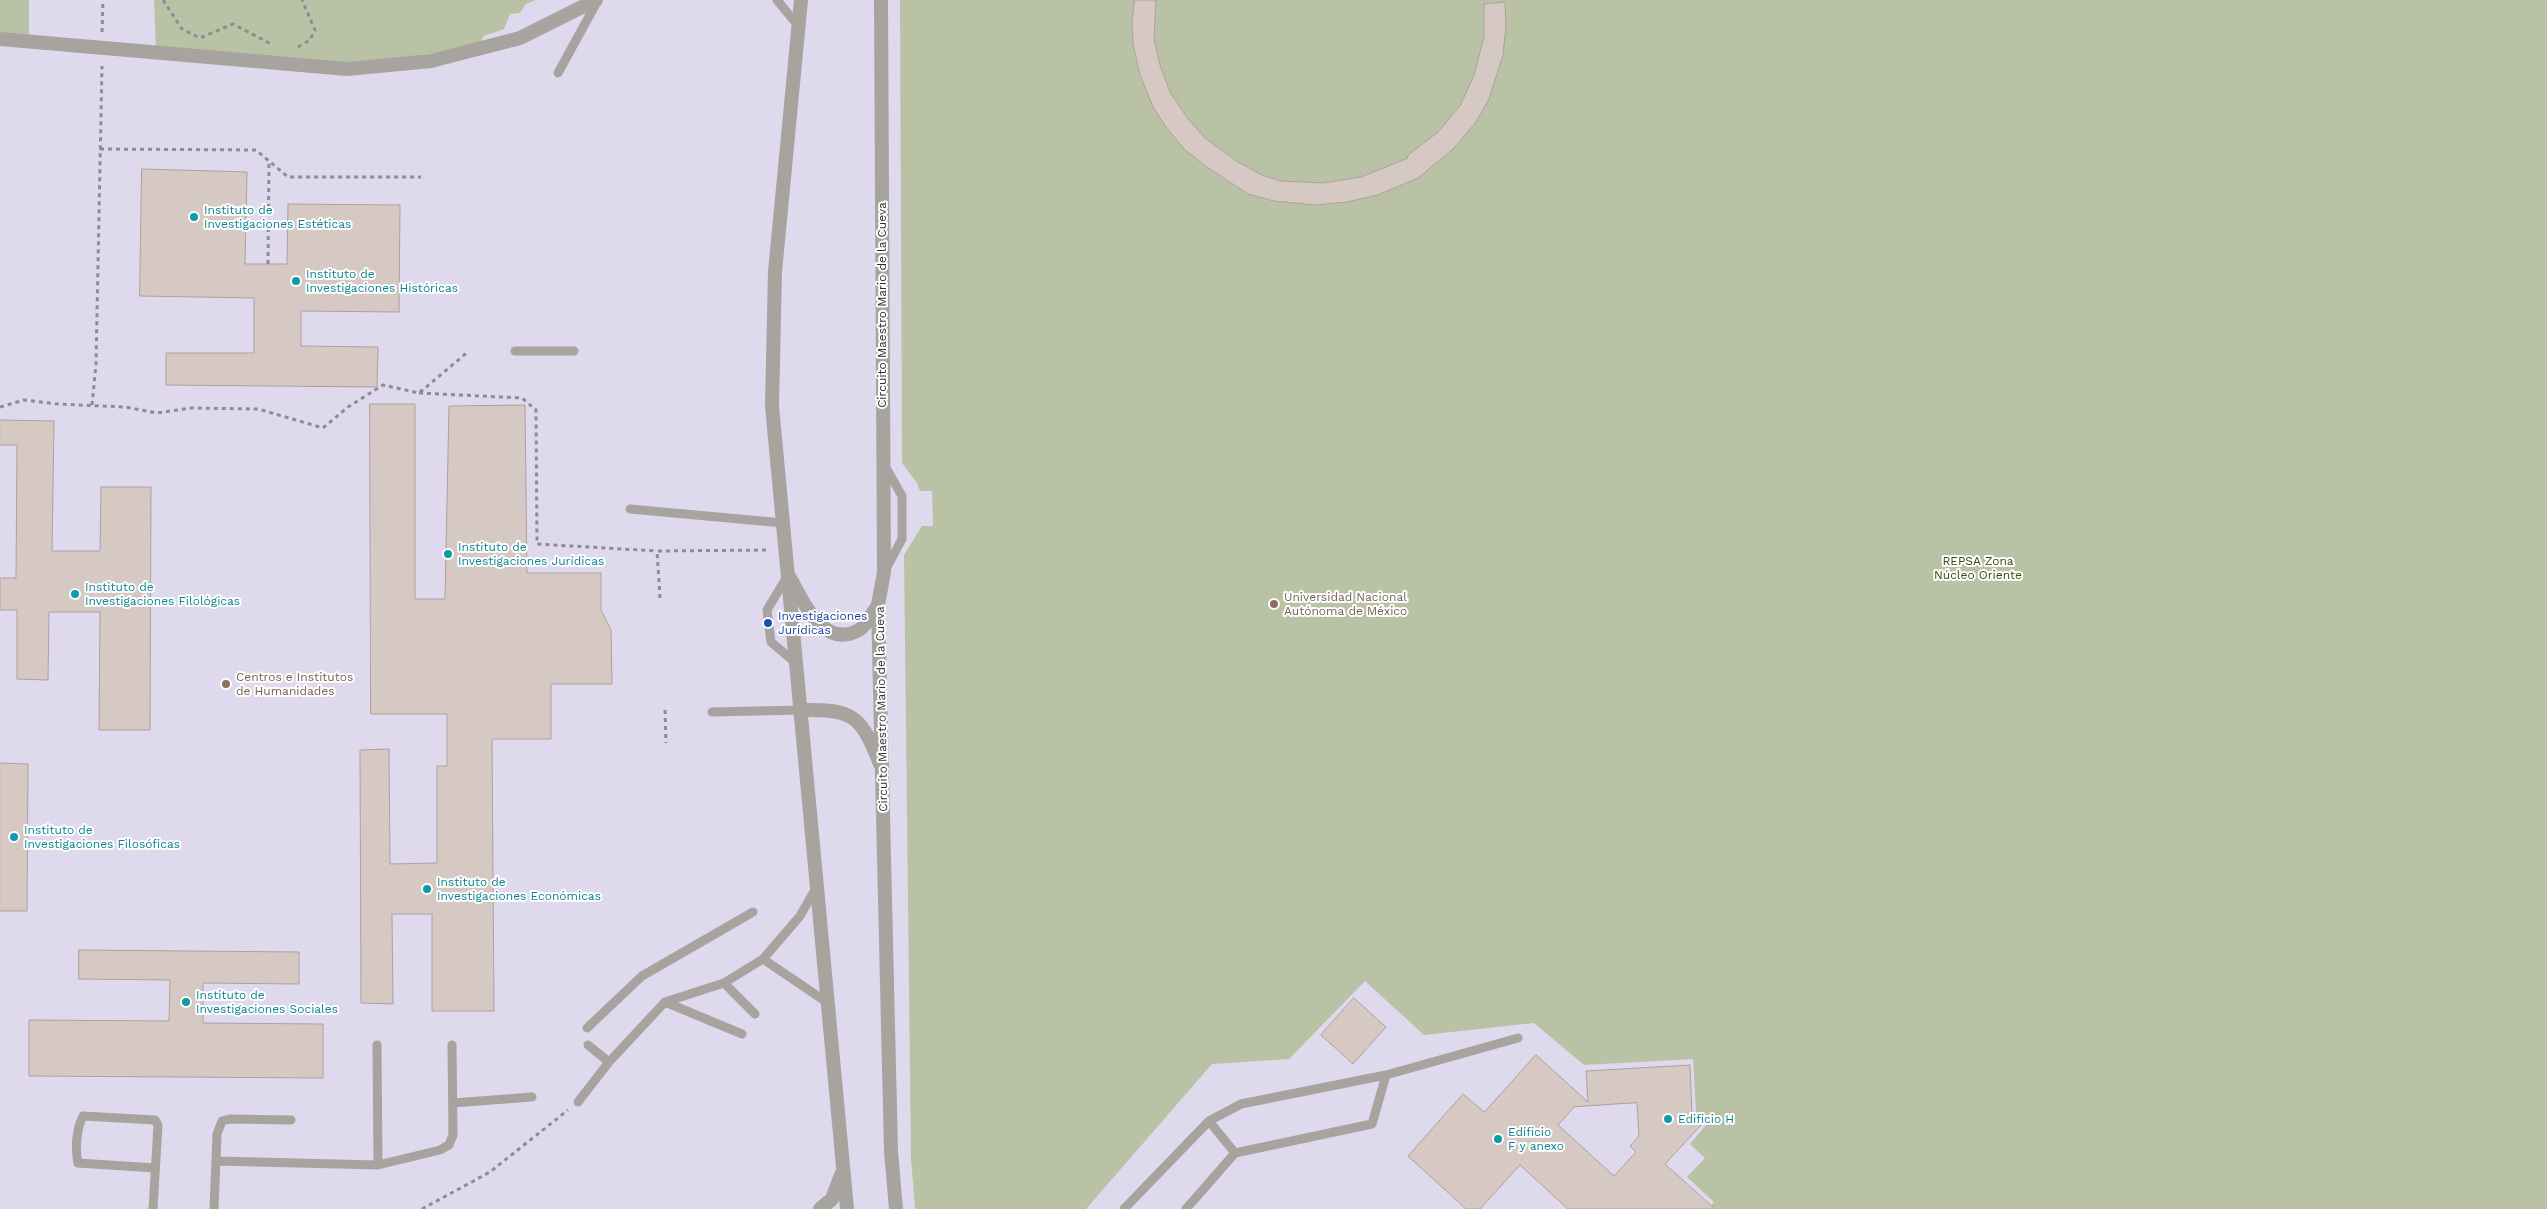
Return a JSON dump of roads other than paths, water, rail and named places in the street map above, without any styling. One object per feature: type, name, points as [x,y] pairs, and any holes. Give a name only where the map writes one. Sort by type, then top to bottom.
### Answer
[{"type":"street","points":[[0,39],[347,69],[431,61],[520,38],[597,0]]},
{"type":"street","points":[[801,0],[775,272],[772,406],[847,1209]]},
{"type":"street","name":"Circuito Maestro Mario de la Cueva","points":[[881,0],[884,572],[878,605],[884,772],[891,1151],[896,1209]]},
{"type":"street","points":[[788,575],[815,620],[828,632],[845,633],[860,630],[878,605]]},
{"type":"street","points":[[801,710],[825,709],[846,712],[861,724],[870,739],[884,772]]},
{"type":"street","points":[[820,1209],[832,1199],[843,1170]]},
{"type":"lane","points":[[558,73],[597,0]]},
{"type":"lane","points":[[777,0],[799,28]]},
{"type":"lane","points":[[515,351],[574,351]]},
{"type":"lane","points":[[630,509],[783,522]]},
{"type":"lane","points":[[788,575],[767,610],[768,622],[771,642],[796,663]]},
{"type":"lane","points":[[712,712],[801,710]]},
{"type":"lane","points":[[578,1102],[609,1062],[665,1002],[724,983],[763,959],[800,916],[816,888]]},
{"type":"lane","points":[[587,1028],[642,976],[753,912]]},
{"type":"lane","points":[[763,959],[828,1003]]},
{"type":"lane","points":[[724,983],[755,1014]]},
{"type":"lane","points":[[665,1002],[742,1034]]},
{"type":"lane","points":[[1124,1209],[1209,1121],[1241,1104],[1386,1075],[1518,1038]]},
{"type":"lane","points":[[377,1045],[378,1165]]},
{"type":"lane","points":[[216,1161],[378,1165],[440,1150],[449,1145],[453,1135],[452,1045]]},
{"type":"lane","points":[[588,1045],[609,1062]]},
{"type":"lane","points":[[1186,1209],[1235,1153],[1372,1124],[1386,1075]]},
{"type":"lane","points":[[453,1103],[532,1097]]},
{"type":"lane","points":[[153,1209],[158,1124],[154,1120],[83,1116],[79,1125],[76,1154],[78,1163],[155,1168]]},
{"type":"lane","points":[[214,1209],[217,1134],[222,1121],[230,1119],[291,1120]]},
{"type":"lane","points":[[1209,1121],[1235,1153]]},
{"type":"place","name":"Instituto de Investigaciones Estéticas","points":[[194,217]]},
{"type":"place","name":"Instituto de Investigaciones Históricas","points":[[296,281]]},
{"type":"place","name":"Instituto de Investigaciones Jurídicas","points":[[448,554]]},
{"type":"place","name":"Instituto de Investigaciones Filológicas","points":[[75,594]]},
{"type":"place","name":"Universidad Nacional Autónoma de México","points":[[1274,604]]},
{"type":"place","name":"Investigaciones Jurídicas","points":[[768,623]]},
{"type":"place","name":"Centros e Institutos de Humanidades","points":[[226,684]]},
{"type":"place","name":"Instituto de Investigaciones Filosóficas","points":[[14,837]]},
{"type":"place","name":"Instituto de Investigaciones Económicas","points":[[427,889]]},
{"type":"place","name":"Instituto de Investigaciones Sociales","points":[[186,1002]]},
{"type":"place","name":"Edificio H","points":[[1668,1119]]},
{"type":"place","name":"Edificio F y anexo","points":[[1498,1139]]},
{"type":"park label","name":"REPSA Zona Núcleo Oriente","points":[[1978,568]]}]
